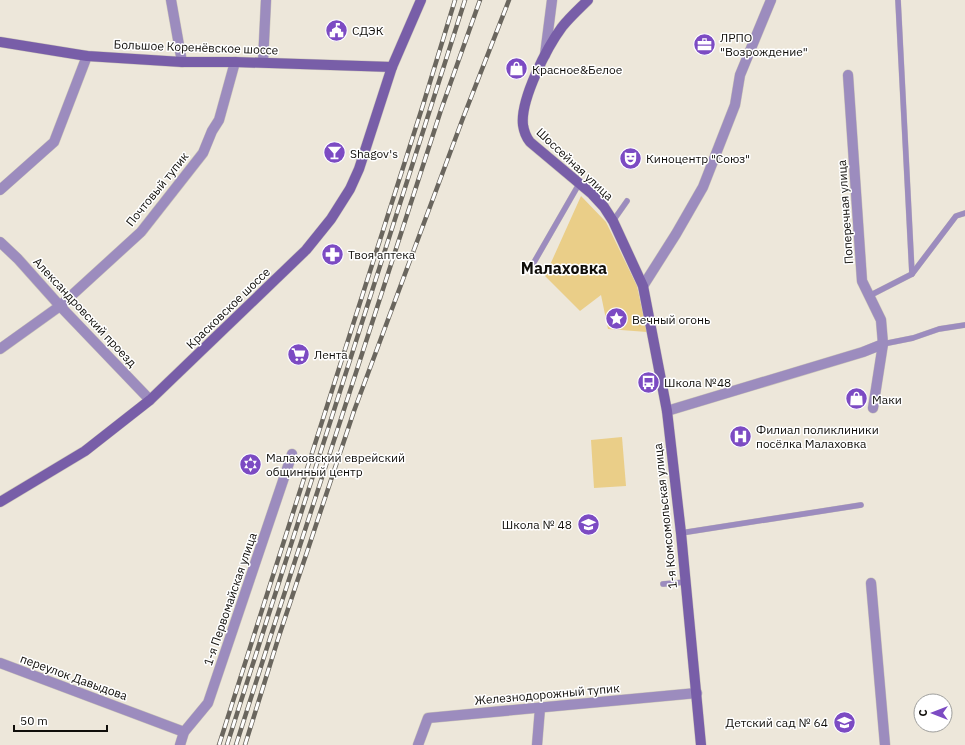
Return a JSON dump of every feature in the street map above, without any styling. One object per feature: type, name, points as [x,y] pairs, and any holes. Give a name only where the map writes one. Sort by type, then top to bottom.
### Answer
[{"type":"main road","name":"Красковское шоссе","points":[[0,502],[85,451],[150,400],[306,250],[331,219],[350,189],[392,67],[421,0]]},
{"type":"main road","name":"Шоссейная улица","points":[[588,0],[563,27],[545,55],[534,80],[523,113],[523,125],[525,134],[530,142],[592,194],[604,206],[613,221],[643,286]]},
{"type":"main road","name":"Большое Коренёвское шоссе","points":[[0,42],[87,56],[182,62],[263,62],[392,67]]},
{"type":"main road","name":"1-я Комсомольская улица","points":[[643,286],[667,411],[686,582],[701,745]]},
{"type":"street","points":[[171,0],[182,62]]},
{"type":"street","points":[[263,62],[266,0]]},
{"type":"street","points":[[545,55],[552,0]]},
{"type":"street","points":[[643,286],[676,234],[703,187],[735,105],[740,75],[772,0]]},
{"type":"street","points":[[0,190],[54,142],[87,56]]},
{"type":"street","name":"Почтовый тупик","points":[[0,349],[60,306],[141,232],[203,153],[212,131],[219,120],[235,62]]},
{"type":"street","name":"Поперечная улица","points":[[848,74],[862,281],[881,320],[883,344],[873,408]]},
{"type":"street","name":"Александровский проезд","points":[[0,242],[18,259],[60,306],[150,400]]},
{"type":"street","points":[[667,411],[863,352],[883,344]]},
{"type":"street","name":"1-я Первомайская улица","points":[[180,745],[184,732],[208,703],[292,454]]},
{"type":"street","points":[[871,583],[885,745]]},
{"type":"street","name":"переулок Давыдова","points":[[0,664],[184,732]]},
{"type":"street","name":"Железнодорожный тупик","points":[[418,745],[428,718],[697,693]]},
{"type":"street","points":[[537,745],[540,708]]},
{"type":"lane","points":[[898,0],[912,274]]},
{"type":"lane","points":[[533,264],[579,184]]},
{"type":"lane","points":[[613,221],[627,201]]},
{"type":"lane","points":[[870,296],[912,274],[956,216],[965,213]]},
{"type":"lane","points":[[883,344],[913,338],[939,329],[965,326]]},
{"type":"lane","points":[[681,533],[861,505]]},
{"type":"lane","points":[[664,584],[686,582]]},
{"type":"shaded area","points":[[581,196],[606,222],[637,286],[647,332],[608,329],[601,295],[580,311],[545,276]]},
{"type":"shaded area","points":[[622,437],[626,486],[594,488],[591,440]]},
{"type":"railway","points":[[219,745],[423,105],[455,0]]},
{"type":"railway","points":[[227,745],[465,0]]},
{"type":"railway","points":[[236,745],[441,110],[480,0]]},
{"type":"railway","points":[[245,745],[279,636],[354,411],[463,118],[509,0]]},
{"type":"place","name":"СДЭК","points":[[337,30]]},
{"type":"place","name":"ЛРПО \"Возрождение\"","points":[[705,44]]},
{"type":"place","name":"Красное&Белое","points":[[516,69]]},
{"type":"place","name":"Shagov's","points":[[334,153]]},
{"type":"place","name":"Киноцентр \"Союз\"","points":[[631,158]]},
{"type":"place","name":"Твоя аптека","points":[[333,254]]},
{"type":"place","name":"Вечный огонь","points":[[616,319]]},
{"type":"place","name":"Лента","points":[[298,354]]},
{"type":"place","name":"Школа №48","points":[[649,382]]},
{"type":"place","name":"Маки","points":[[857,399]]},
{"type":"place","name":"Филиал поликлиники посёлка Малаховка","points":[[740,436]]},
{"type":"place","name":"Малаховский еврейский общинный центр","points":[[251,464]]},
{"type":"place","name":"Школа № 48","points":[[588,524]]},
{"type":"place","name":"Детский сад № 64","points":[[844,722]]},
{"type":"district","name":"Малаховка","points":[[564,268]]}]
